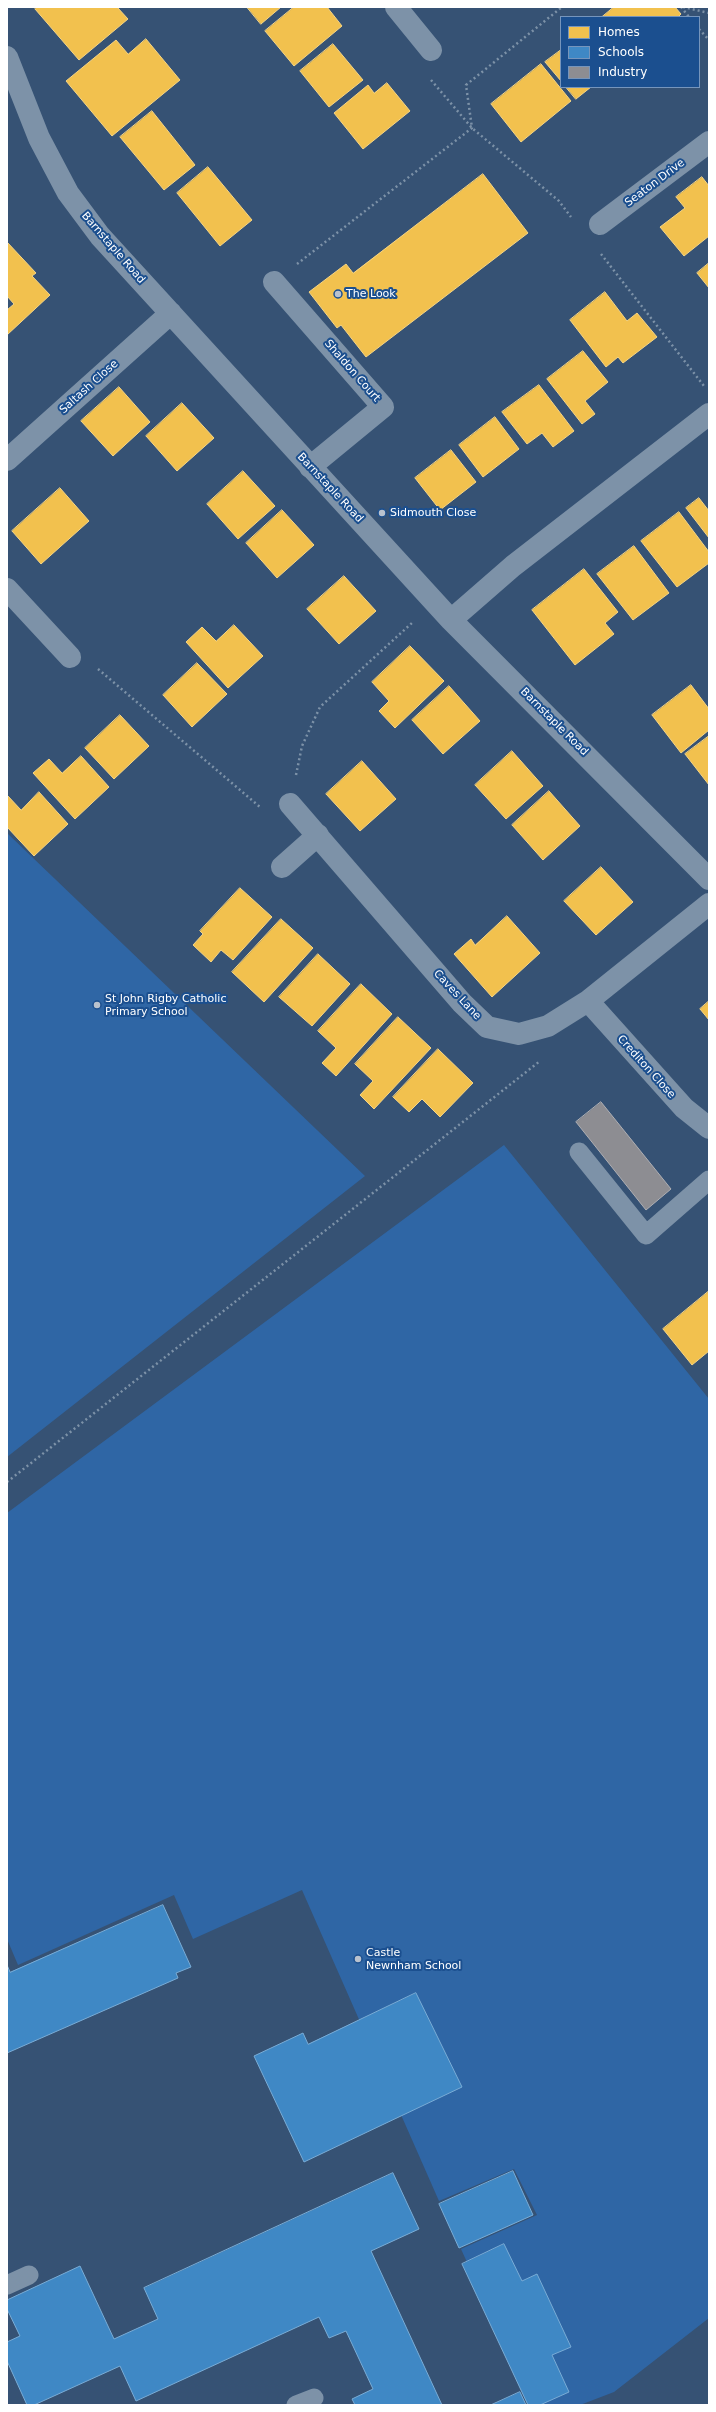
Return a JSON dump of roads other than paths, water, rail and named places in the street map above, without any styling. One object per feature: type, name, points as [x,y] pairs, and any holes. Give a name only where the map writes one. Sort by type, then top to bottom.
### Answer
[{"type":"street","points":[[396,7],[431,50]]},
{"type":"street","name":"Barnstaple Road","points":[[7,57],[39,138],[68,193],[100,236],[451,620],[709,879]]},
{"type":"street","name":"Seaton Drive","points":[[600,224],[709,142]]},
{"type":"street","name":"Shaldon Court","points":[[274,282],[383,407],[310,467]]},
{"type":"street","name":"Saltash Close","points":[[7,460],[171,314]]},
{"type":"street","points":[[451,620],[513,566],[709,414]]},
{"type":"street","points":[[7,589],[70,657]]},
{"type":"street","name":"Caves Lane","points":[[290,804],[462,1003],[487,1027],[519,1034],[548,1026],[588,1001],[709,904]]},
{"type":"street","points":[[282,867],[318,835]]},
{"type":"street","name":"Crediton Close","points":[[588,1001],[684,1108],[709,1128]]},
{"type":"lane","points":[[579,1152],[646,1235],[709,1180]]},
{"type":"lane","points":[[7,2284],[29,2276]]},
{"type":"lane","points":[[296,2405],[314,2398]]},
{"type":"place","name":"The Look","points":[[338,294]]},
{"type":"place","name":"Sidmouth Close","points":[[382,513]]},
{"type":"place","name":"St John Rigby Catholic Primary School","points":[[97,1005]]},
{"type":"place","name":"Castle Newnham School","points":[[358,1959]]}]
